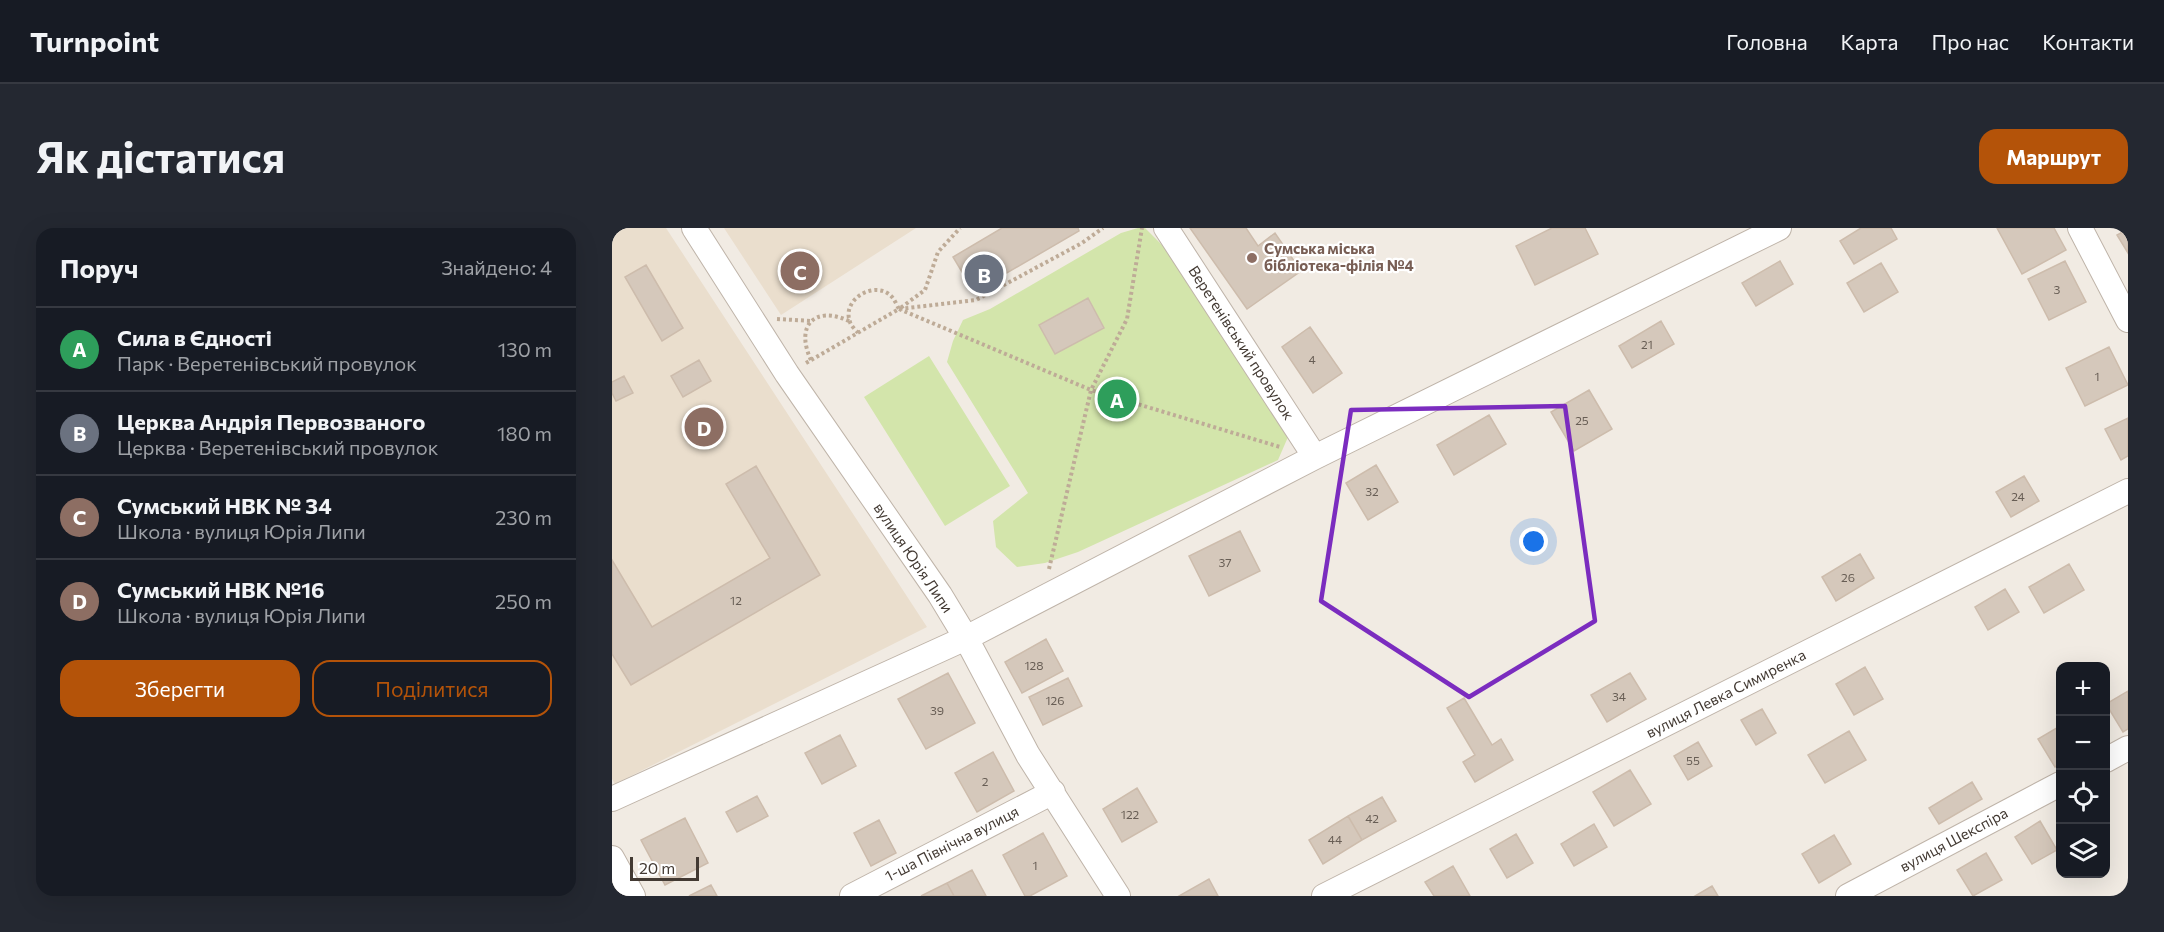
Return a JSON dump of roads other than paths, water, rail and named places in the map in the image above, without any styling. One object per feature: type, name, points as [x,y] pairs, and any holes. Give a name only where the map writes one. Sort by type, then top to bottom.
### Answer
[{"type":"street","name":"вулиця Юрія Липи","points":[[694,228],[788,374],[940,596],[966,638],[1028,755],[1118,896]]},
{"type":"street","name":"Веретенівський провулок","points":[[1166,228],[1315,457]]},
{"type":"street","points":[[612,799],[966,638],[1315,457],[1779,228]]},
{"type":"street","points":[[2080,228],[2128,320]]},
{"type":"street","name":"вулиця Левка Симиренка","points":[[1324,896],[2128,491]]},
{"type":"street","points":[[2110,758],[2128,748]]},
{"type":"street","name":"вулиця Шекспіра","points":[[1848,896],[2056,787]]},
{"type":"street","name":"1-ша Північна вулиця","points":[[852,896],[1053,792]]},
{"type":"street","points":[[612,858],[633,896]]},
{"type":"place","name":"Сумська міська бібліотека-філія №4","points":[[1252,258]]},
{"type":"place","name":"Сумський НВК № 34","points":[[800,271]]},
{"type":"place","name":"Церква Андрія Первозваного","points":[[984,274]]},
{"type":"place","name":"Сила в Єдності","points":[[1117,399]]},
{"type":"place","name":"Сумський НВК №16","points":[[704,427]]}]
